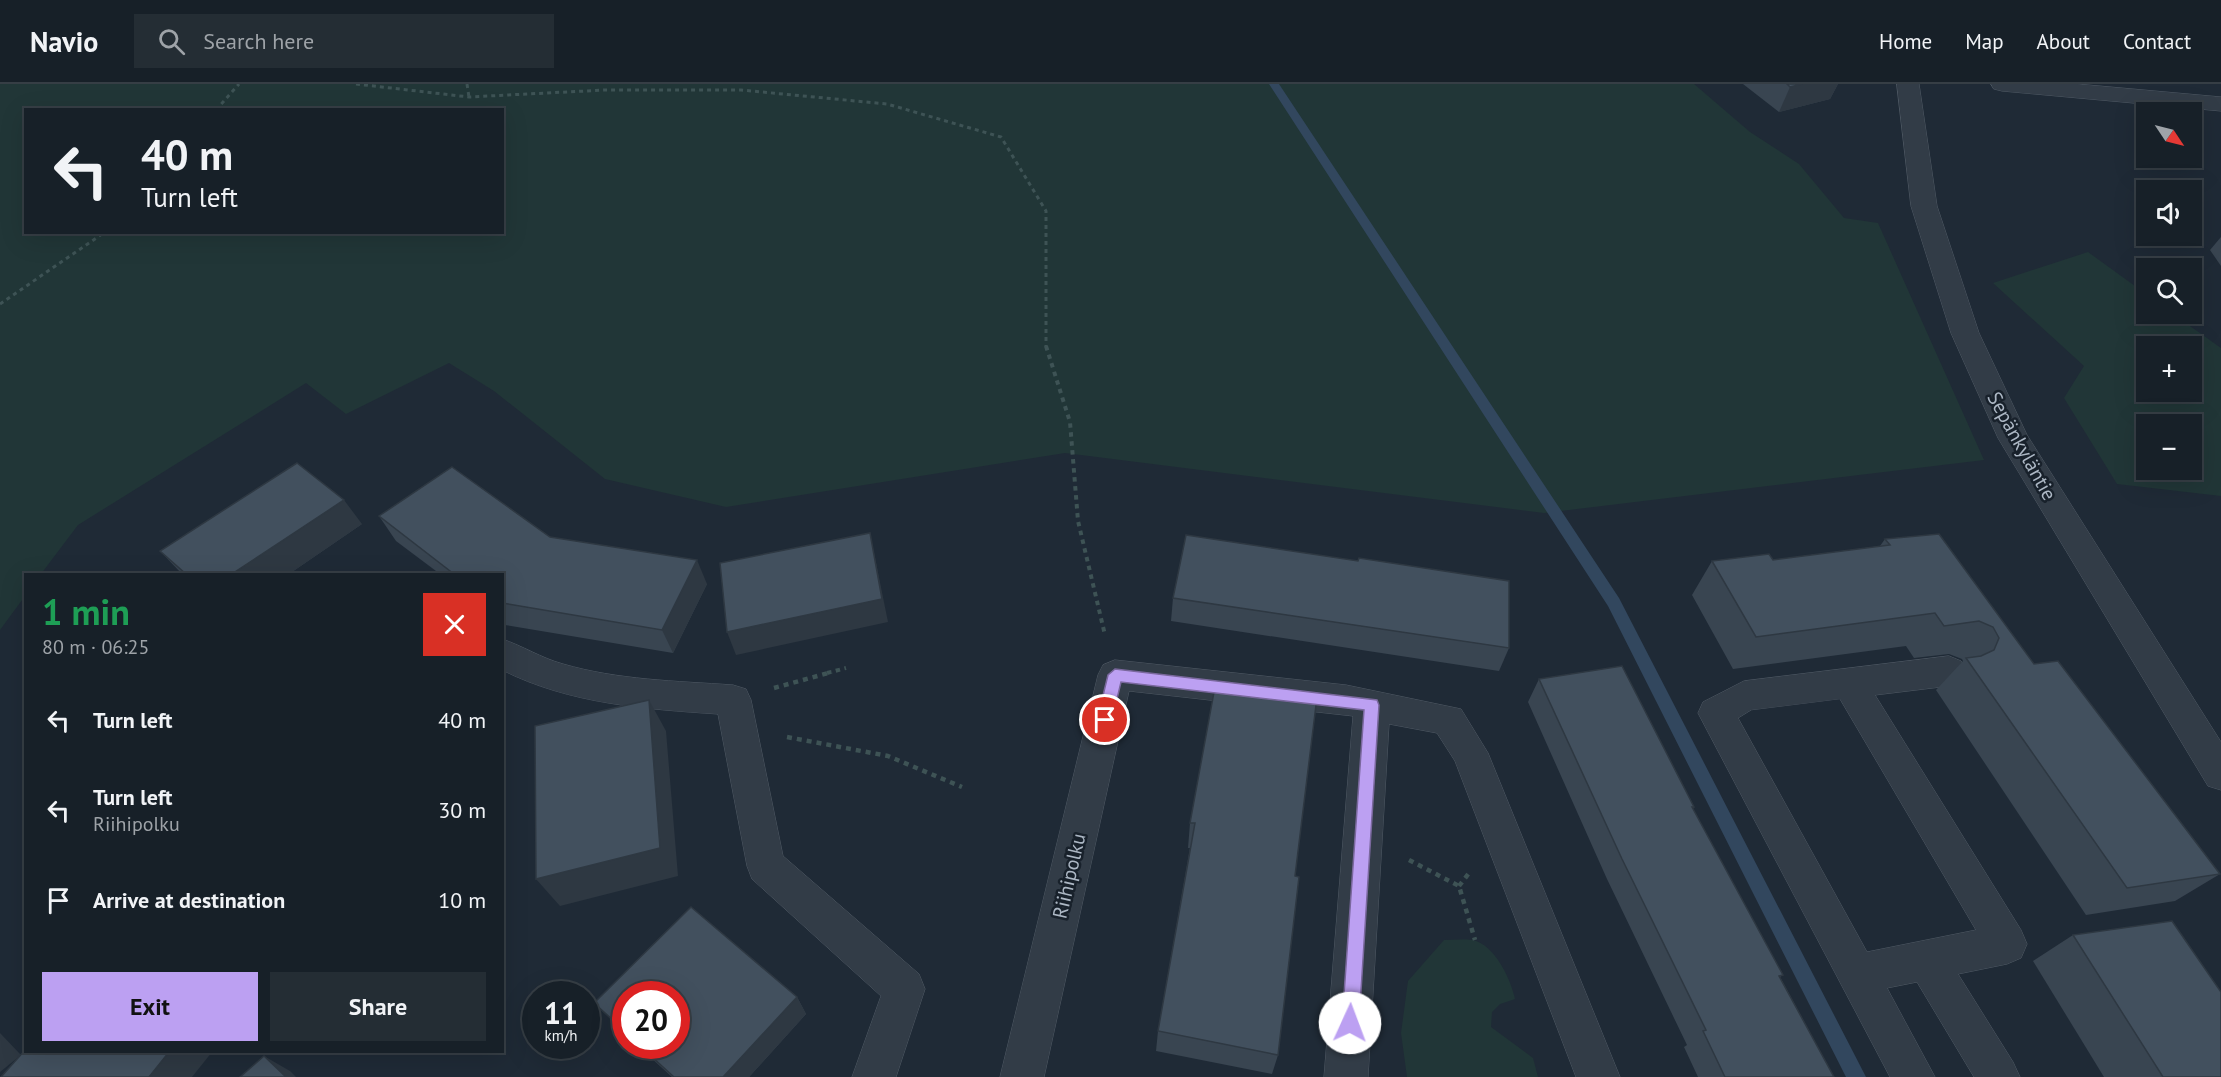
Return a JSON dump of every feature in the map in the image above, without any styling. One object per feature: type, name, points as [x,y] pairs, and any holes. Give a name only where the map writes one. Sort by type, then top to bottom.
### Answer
[{"type":"street","name":"Sepänkyläntie","points":[[1908,84],[1924,206],[1965,333],[2013,438],[2221,774]]},
{"type":"street","points":[[2002,84],[2221,104]]},
{"type":"street","points":[[504,654],[533,670],[569,682],[630,692],[733,700],[766,866],[904,989],[874,1077]]},
{"type":"street","points":[[1913,1077],[1716,713],[1744,696],[1949,671]]},
{"type":"street","points":[[1115,675],[1372,705],[1448,720],[1470,753],[1598,1077]]},
{"type":"street","name":"Riihipolku","points":[[1022,1077],[1115,675]]},
{"type":"street","points":[[1850,684],[2007,944],[1857,974]]},
{"type":"street","points":[[1346,1077],[1372,705]]},
{"type":"street","points":[[1927,961],[1998,1077]]},
{"type":"path","points":[[218,108],[239,84]]},
{"type":"path","points":[[356,84],[469,97],[605,90],[741,90],[887,104],[1001,137],[1046,211],[1046,346],[1070,422],[1078,521],[1115,675]]},
{"type":"path","points":[[467,84],[469,97]]},
{"type":"path","points":[[0,304],[102,234]]},
{"type":"path","points":[[733,700],[846,668]]},
{"type":"path","points":[[800,739],[888,756],[962,787]]},
{"type":"path","points":[[1459,886],[1475,940]]},
{"type":"green space","points":[[0,84],[1694,84],[1750,132],[1799,164],[1844,218],[1878,223],[1984,460],[1544,513],[1065,453],[726,507],[605,479],[494,391],[449,363],[346,414],[306,383],[78,525],[42,573],[24,573],[24,597],[0,630]]},
{"type":"green space","points":[[2088,252],[2136,287],[2136,324],[2187,324],[2221,348],[2221,496],[2117,484],[2064,398],[2084,366],[1993,283]]},
{"type":"green space","points":[[1444,940],[1472,940],[1488,948],[1495,955],[1506,973],[1515,999],[1500,1004],[1492,1012],[1491,1027],[1533,1058],[1538,1077],[1407,1077],[1401,1033],[1408,981]]},
{"type":"building","points":[[297,463],[344,500],[234,573],[185,573],[160,551]]},
{"type":"building","points":[[452,467],[550,537],[697,560],[662,630],[504,603],[504,573],[453,573],[379,516]]},
{"type":"building","points":[[870,533],[882,599],[727,632],[720,563]]},
{"type":"building","points":[[1939,534],[2034,664],[2058,661],[2220,874],[2127,888],[1966,658],[1981,656],[1994,650],[1999,638],[1993,627],[1979,621],[1944,626],[1935,613],[1756,637],[1712,561],[1769,554],[1773,560],[1890,545],[1885,539]]},
{"type":"building","points":[[1186,535],[1509,581],[1509,648],[1173,598]]},
{"type":"building","points":[[1622,666],[1694,807],[1692,807],[1783,975],[1779,976],[1834,1077],[1725,1077],[1703,1031],[1706,1030],[1622,859],[1539,679]]},
{"type":"building","points":[[1216,681],[1317,697],[1295,876],[1299,877],[1278,1055],[1158,1031],[1195,823],[1190,823]]},
{"type":"building","points":[[649,700],[660,848],[536,879],[535,726]]},
{"type":"building","points":[[691,907],[797,997],[723,1077],[674,1077],[654,1059],[690,1059],[690,981],[616,981]]},
{"type":"building","points":[[2172,921],[2221,992],[2221,1077],[2163,1077],[2073,935]]},
{"type":"building","points":[[612,985],[612,1019],[600,1008],[600,997]]},
{"type":"building","points":[[24,1051],[168,1053],[149,1077],[1,1077]]},
{"type":"building","points":[[264,1056],[286,1077],[240,1077]]},
{"type":"waterway","points":[[1274,84],[1614,602],[1856,1077]]},
{"type":"route","points":[[1105,720],[1115,675],[1346,700],[1372,705],[1350,1023]]}]
